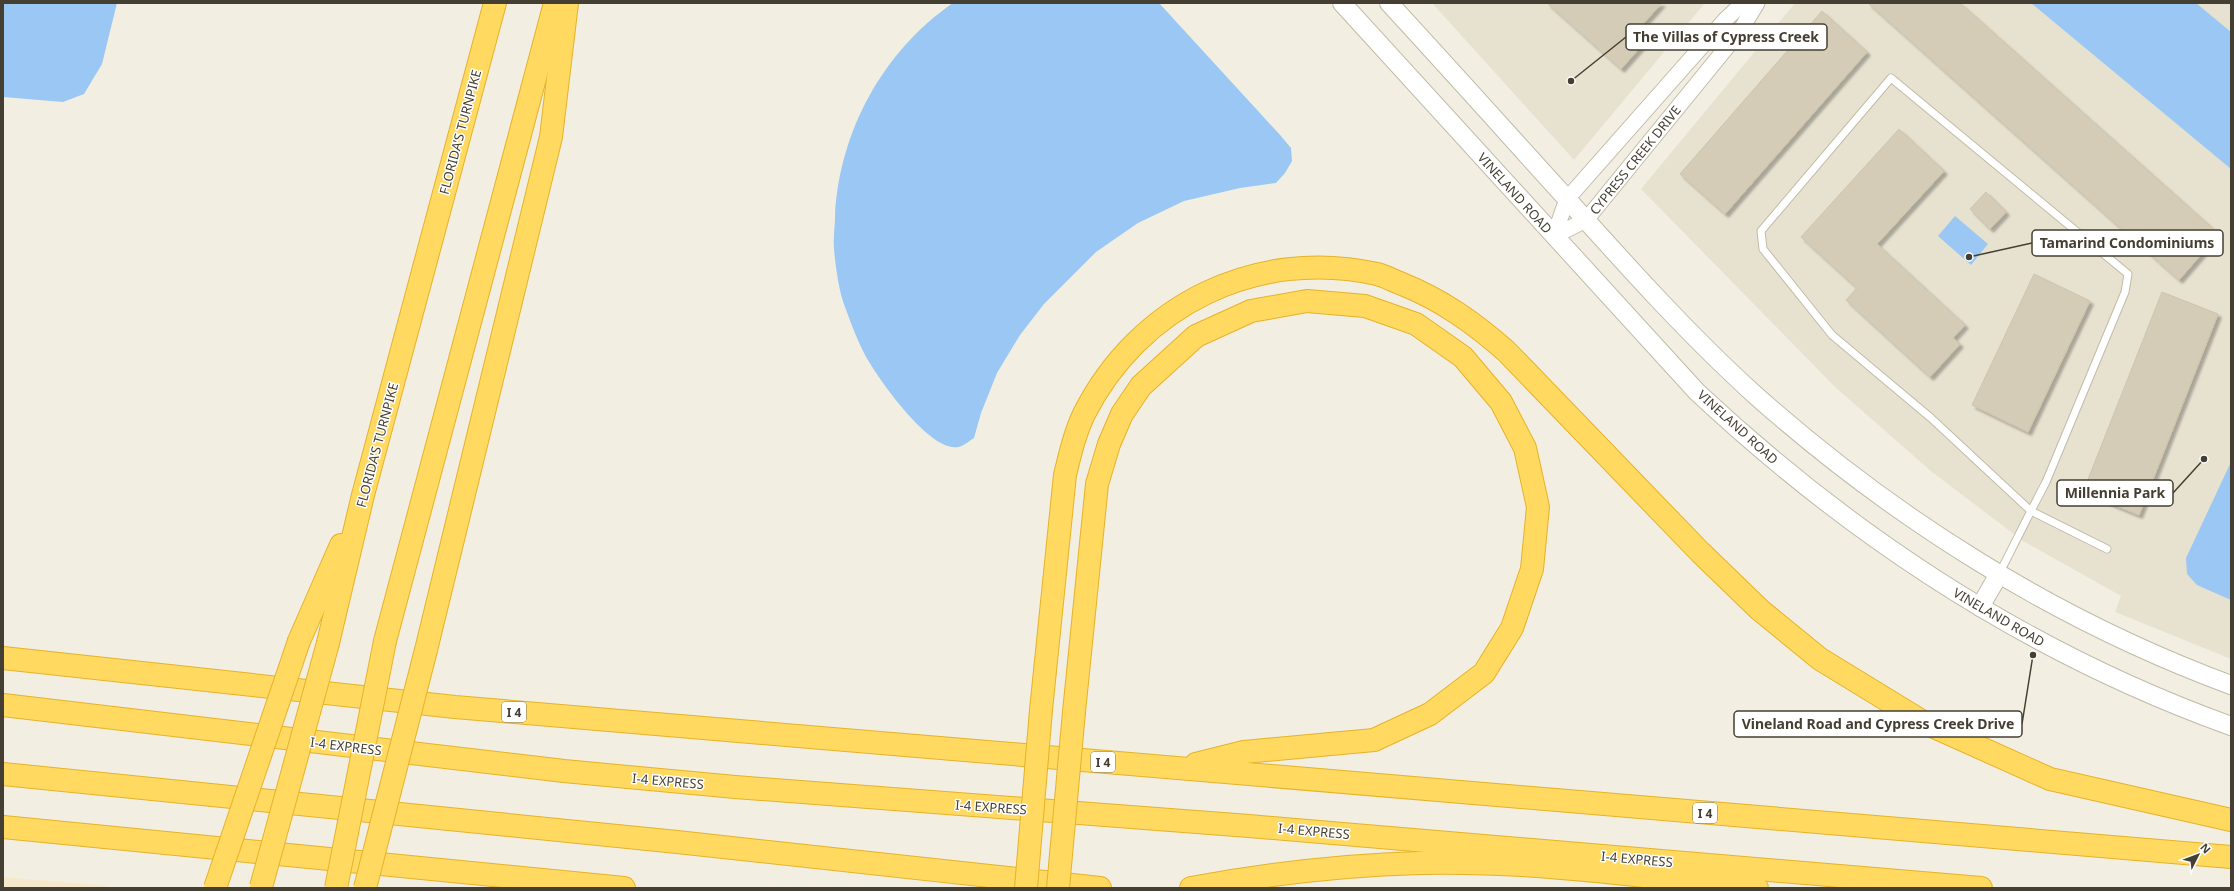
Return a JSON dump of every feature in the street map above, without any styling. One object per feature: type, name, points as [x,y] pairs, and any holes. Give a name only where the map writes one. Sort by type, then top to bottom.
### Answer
[{"type":"highway","name":"FLORIDA'S TURNPIKE","points":[[261,887],[328,642],[363,495],[495,3]]},
{"type":"highway","points":[[336,888],[385,641],[555,3]]},
{"type":"highway","points":[[365,888],[426,650],[551,137],[567,3]]},
{"type":"highway","points":[[1026,888],[1041,710],[1065,474],[1084,416],[1100,387],[1121,358],[1169,314],[1202,294],[1238,279],[1278,270],[1318,267],[1350,270],[1378,275],[1428,295],[1474,323],[1506,350],[1700,552],[1760,610],[1820,659],[1877,695],[1923,722],[2050,779],[2231,820]]},
{"type":"highway","points":[[1058,888],[1097,484],[1109,444],[1122,414],[1141,386],[1196,336],[1251,311],[1307,301],[1365,306],[1416,324],[1463,357],[1501,402],[1525,448],[1538,506],[1532,569],[1512,628],[1484,673],[1430,714],[1374,740],[1244,752],[1179,769]]},
{"type":"highway","points":[[215,888],[299,641],[363,495]]},
{"type":"highway","name":"I 4","points":[[3,658],[455,707],[2231,857]]},
{"type":"highway","name":"I-4 EXPRESS","points":[[3,705],[564,771],[735,788],[1249,826],[1981,888]]},
{"type":"highway","points":[[3,774],[693,844],[1100,888]]},
{"type":"highway","points":[[3,827],[624,888]]},
{"type":"highway","points":[[1191,888],[1261,875],[1341,866],[1421,863],[1560,868],[1757,888]]},
{"type":"highway","points":[[503,876],[551,888]]},
{"type":"street","name":"VINELAND ROAD","points":[[1342,3],[1697,392],[1744,436],[1794,478],[1909,563],[1980,608],[2045,644],[2116,679],[2190,711],[2231,726]]},
{"type":"street","points":[[1389,3],[1586,220],[1697,338],[1753,392],[1806,439],[1875,492],[1930,531],[1999,574],[2052,604],[2127,642],[2231,685]]},
{"type":"street","name":"CYPRESS CREEK DRIVE","points":[[1554,236],[1567,199],[1725,20],[1743,3]]},
{"type":"street","name":"CYPRESS CREEK DRIVE","points":[[1554,236],[1586,220],[1740,31],[1758,3]]},
{"type":"street","points":[[1980,608],[1999,574]]},
{"type":"lane","points":[[1999,574],[2031,511],[2046,482],[2125,292],[2128,274],[1891,78],[1761,231],[1763,249],[1832,335],[1931,418],[2031,511],[2107,549]]},
{"type":"shaded area","points":[[1432,3],[1705,3],[1574,160]]},
{"type":"shaded area","points":[[1795,3],[2231,3],[2231,659],[2115,612],[2121,596],[2023,541],[1932,472],[1835,387],[1641,189]]},
{"type":"shaded area","points":[[3,877],[107,886],[107,888],[3,888]]},
{"type":"water","points":[[3,3],[117,3],[102,64],[84,94],[63,102],[3,97]]},
{"type":"water","points":[[953,3],[1159,3],[1281,136],[1291,148],[1292,161],[1285,173],[1276,183],[1240,188],[1184,201],[1138,223],[1096,252],[1044,304],[1020,335],[997,373],[981,413],[974,438],[958,447],[947,446],[922,429],[897,401],[871,365],[856,337],[843,301],[835,262],[834,244],[838,185],[845,154],[869,96],[886,69],[906,45],[928,22]]},
{"type":"water","points":[[2031,3],[2196,3],[2231,32],[2231,169]]},
{"type":"water","points":[[1955,216],[1988,244],[1971,265],[1938,236]]},
{"type":"water","points":[[2231,462],[2231,600],[2197,585],[2187,574],[2186,558]]},
{"type":"building","points":[[1547,3],[1662,3],[1642,25],[1652,34],[1621,69]]},
{"type":"building","points":[[1868,3],[1960,3],[2219,234],[2179,280]]},
{"type":"building","points":[[1822,11],[1867,52],[1725,214],[1680,174]]},
{"type":"building","points":[[1899,129],[1944,171],[1877,244],[1965,325],[1953,338],[1960,344],[1930,377],[1846,300],[1857,288],[1801,237]]},
{"type":"building","points":[[1986,192],[2006,212],[1990,229],[1970,209]]},
{"type":"building","points":[[2034,274],[2090,301],[2028,432],[1972,405]]},
{"type":"building","points":[[2162,292],[2218,314],[2139,515],[2083,492]]},
{"type":"place","name":"The Villas of Cypress Creek","points":[[1571,81]]},
{"type":"place","name":"Tamarind Condominiums","points":[[1969,257]]},
{"type":"place","name":"Millennia Park","points":[[2204,459]]},
{"type":"place","name":"Vineland Road and Cypress Creek Drive","points":[[2033,655]]}]
